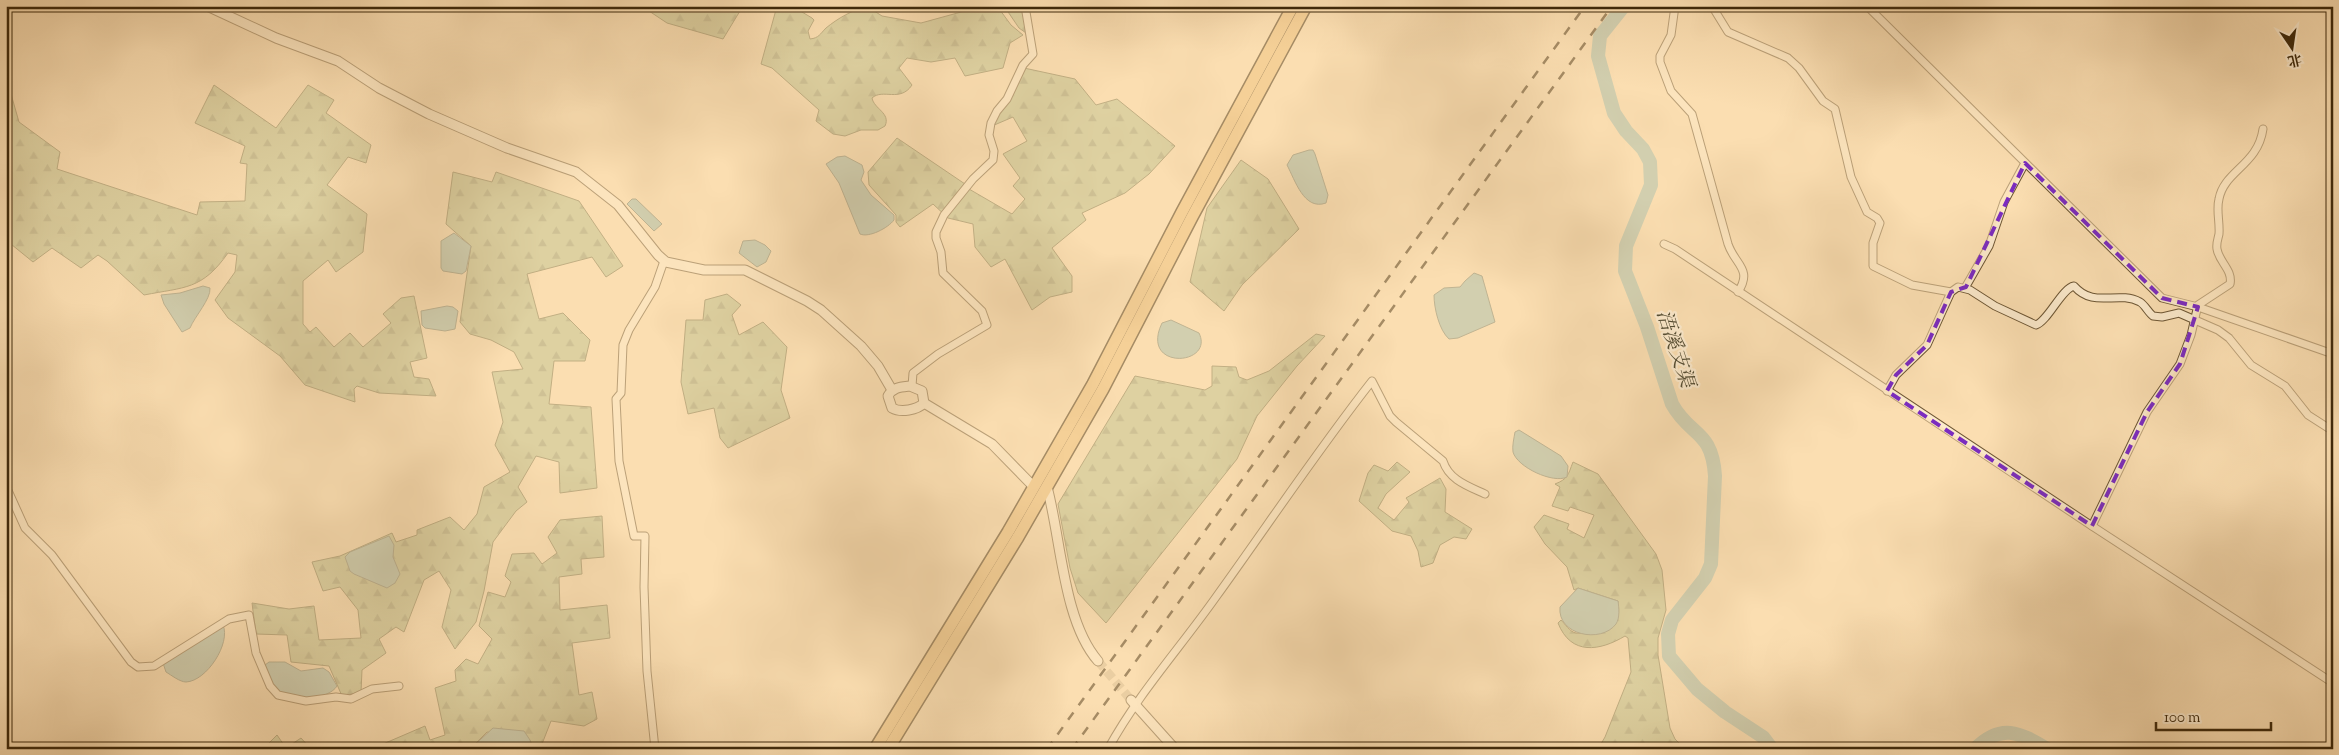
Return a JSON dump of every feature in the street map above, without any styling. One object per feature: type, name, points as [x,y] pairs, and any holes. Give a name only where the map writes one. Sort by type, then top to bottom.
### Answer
[{"type":"main road","points":[[874,749],[938,648],[1093,384],[1182,212],[1293,6]]},
{"type":"main road","points":[[888,749],[948,654],[1103,389],[1192,217],[1306,6]]},
{"type":"street","points":[[207,6],[276,38],[338,61],[379,88],[429,114],[507,148],[576,172],[618,205],[664,261],[674,265],[704,270],[745,270],[808,301],[861,346],[878,366],[892,390]]},
{"type":"street","points":[[912,386],[913,373],[938,354],[987,325],[982,312],[943,273],[936,232],[944,216],[973,179],[993,160],[994,154],[989,135],[991,123],[999,108],[1007,99],[1023,66],[1033,54],[1025,6]]},
{"type":"street","points":[[1675,6],[1671,35],[1660,56],[1660,62],[1671,91],[1692,114],[1728,244],[1731,253],[1744,274],[1745,280],[1738,292]]},
{"type":"street","points":[[1712,6],[1728,32],[1788,58],[1799,68],[1823,101],[1835,109],[1851,177],[1866,212],[1877,218],[1880,222],[1873,243],[1873,266],[1912,285],[1951,292]]},
{"type":"street","points":[[1867,6],[2162,298],[2198,307],[2333,354]]},
{"type":"street","points":[[2092,526],[2147,412],[2180,364],[2196,320],[2198,307],[2201,302],[2226,289],[2230,284],[2230,275],[2216,248],[2218,199],[2222,188],[2254,154],[2260,142],[2263,129]]},
{"type":"street","points":[[1965,288],[1989,246],[2004,202],[2025,163]]},
{"type":"street","points":[[1664,244],[1675,249],[1887,391],[2333,683]]},
{"type":"street","points":[[655,749],[647,671],[644,587],[646,536],[634,536],[619,461],[616,399],[621,393],[621,353],[626,337],[648,299],[664,261]]},
{"type":"street","points":[[1887,391],[1896,375],[1927,345],[1951,292],[1958,287],[1965,288],[1995,306],[2033,324],[2039,324],[2044,320],[2053,305],[2064,296],[2069,288],[2074,286],[2091,298],[2110,297],[2138,302],[2148,313],[2156,317],[2179,313],[2223,334],[2251,365],[2285,386],[2308,416],[2333,431]]},
{"type":"street","points":[[1108,749],[1133,702],[1192,631],[1327,438],[1372,381],[1390,416],[1396,422],[1443,461],[1446,470],[1454,479],[1485,494]]},
{"type":"street","points":[[924,403],[920,407],[895,410],[890,406],[888,396],[892,390],[912,386],[922,391],[924,403],[992,444],[1034,487]]},
{"type":"street","points":[[6,486],[25,528],[52,555],[131,662],[138,667],[154,666],[229,619],[248,615],[256,652],[270,686],[278,695],[306,701],[336,698],[351,699],[372,689],[399,686]]},
{"type":"street","points":[[1047,487],[1072,604],[1086,643],[1098,661]]},
{"type":"street","points":[[1133,702],[1175,749]]},
{"type":"highlighted area","points":[[2025,163],[2162,298],[2198,307],[2180,364],[2147,412],[2092,526],[1887,391],[1896,375],[1927,345],[1951,292],[1966,287]]},
{"type":"green space","points":[[652,6],[743,6],[723,39],[667,23],[649,11]]},
{"type":"green space","points":[[777,6],[792,6],[814,20],[808,31],[810,39],[817,37],[826,28],[846,15],[868,7],[882,16],[921,23],[983,6],[997,6],[1011,25],[1023,35],[1010,43],[1003,68],[965,76],[955,58],[931,62],[907,58],[899,68],[912,85],[902,93],[881,94],[872,98],[886,118],[885,126],[878,130],[861,130],[845,136],[833,134],[816,121],[819,110],[772,68],[761,64]]},
{"type":"green space","points":[[1004,6],[1022,6],[1026,33],[1019,28]]},
{"type":"green space","points":[[1024,68],[1075,79],[1096,105],[1117,99],[1175,146],[1149,174],[1125,193],[1082,213],[1086,220],[1052,248],[1072,276],[1072,292],[1050,297],[1032,310],[1005,259],[991,267],[975,247],[973,224],[948,218],[933,204],[900,227],[896,222],[896,215],[869,185],[868,172],[897,138],[965,184],[969,189],[1012,214],[1025,199],[1013,186],[1020,178],[1003,154],[1027,141],[1013,117],[992,126],[997,115],[1008,103]]},
{"type":"green space","points":[[214,85],[276,128],[308,85],[334,100],[326,113],[371,145],[366,163],[348,157],[327,185],[367,214],[363,252],[336,272],[328,260],[303,281],[303,324],[310,332],[316,327],[334,347],[350,333],[363,347],[391,323],[383,314],[401,298],[414,296],[427,358],[410,362],[414,377],[429,379],[436,396],[379,393],[357,386],[354,389],[355,402],[305,385],[280,356],[228,318],[215,300],[235,272],[237,255],[228,253],[210,274],[192,285],[144,295],[98,255],[81,268],[52,248],[33,262],[6,240],[6,96],[11,94],[19,122],[60,152],[57,169],[197,215],[200,202],[245,201],[247,164],[240,163],[245,146],[195,123]]},
{"type":"green space","points":[[1241,160],[1268,179],[1299,229],[1242,285],[1224,311],[1190,282],[1207,208]]},
{"type":"green space","points":[[453,172],[492,182],[496,172],[579,201],[623,266],[606,277],[592,257],[527,274],[539,319],[563,313],[590,340],[585,361],[554,361],[549,404],[591,407],[597,488],[560,493],[559,462],[536,456],[518,487],[527,502],[516,511],[493,542],[476,622],[455,649],[442,627],[451,590],[439,571],[424,580],[404,632],[396,627],[379,639],[386,653],[362,670],[361,692],[342,696],[329,666],[291,662],[287,635],[256,634],[252,603],[289,609],[314,606],[319,640],[361,638],[358,610],[340,587],[323,591],[312,562],[340,556],[392,533],[396,542],[417,535],[417,530],[450,517],[464,530],[477,514],[484,487],[510,472],[495,445],[503,422],[492,372],[523,369],[514,352],[491,340],[470,334],[460,322],[471,246],[446,224]]},
{"type":"green space","points":[[727,294],[741,305],[732,315],[739,335],[763,322],[787,347],[781,390],[790,418],[728,448],[720,438],[714,408],[688,414],[681,382],[686,320],[703,320],[705,300]]},
{"type":"green space","points":[[1316,334],[1325,336],[1297,366],[1257,416],[1237,459],[1106,623],[1078,593],[1070,568],[1058,504],[1135,376],[1205,390],[1212,386],[1212,366],[1236,367],[1239,377],[1247,380],[1269,371]]},
{"type":"green space","points":[[1397,462],[1410,472],[1386,494],[1378,508],[1394,520],[1409,502],[1406,498],[1440,478],[1446,489],[1445,512],[1472,529],[1466,539],[1454,537],[1440,545],[1433,563],[1421,567],[1418,551],[1411,536],[1392,531],[1359,501],[1368,473],[1374,465],[1388,471]]},
{"type":"green space","points":[[1573,462],[1598,474],[1656,554],[1662,570],[1666,610],[1658,638],[1658,655],[1670,728],[1675,739],[1681,745],[1681,749],[1598,749],[1605,737],[1631,672],[1628,638],[1625,636],[1606,645],[1596,647],[1578,646],[1570,641],[1558,623],[1561,620],[1568,628],[1578,633],[1606,629],[1617,621],[1618,601],[1578,588],[1574,590],[1567,567],[1545,544],[1534,527],[1544,515],[1569,524],[1567,529],[1584,538],[1594,515],[1570,507],[1568,511],[1552,506],[1560,487],[1555,484],[1567,476]]},
{"type":"green space","points":[[602,516],[604,557],[581,559],[582,574],[559,577],[560,610],[607,605],[610,638],[572,643],[579,695],[592,692],[597,719],[584,726],[551,721],[542,744],[532,745],[530,740],[487,732],[470,749],[384,749],[383,744],[425,726],[430,740],[445,735],[435,688],[456,681],[455,670],[466,659],[478,664],[492,639],[479,626],[488,592],[505,597],[511,582],[505,576],[512,554],[534,553],[542,564],[557,553],[548,537],[560,520]]},
{"type":"green space","points":[[277,735],[286,748],[301,738],[311,749],[270,749],[267,745]]},
{"type":"shaded area","points":[[1313,150],[1315,154],[1328,195],[1326,203],[1312,203],[1306,198],[1301,193],[1287,165],[1293,155]]},
{"type":"shaded area","points":[[845,156],[862,165],[864,172],[861,180],[871,195],[894,215],[894,220],[878,232],[868,235],[860,234],[839,183],[826,164],[837,157]]},
{"type":"shaded area","points":[[632,199],[636,199],[662,224],[654,231],[627,204]]},
{"type":"shaded area","points":[[454,233],[471,246],[466,271],[462,274],[443,271],[441,268],[441,241]]},
{"type":"shaded area","points":[[755,240],[765,245],[771,251],[766,262],[757,267],[739,253],[743,241]]},
{"type":"shaded area","points":[[1474,273],[1482,276],[1495,322],[1458,338],[1449,339],[1442,330],[1434,295],[1444,288],[1460,287]]},
{"type":"shaded area","points":[[203,286],[210,288],[208,297],[190,328],[182,332],[164,304],[161,295],[180,293]]},
{"type":"shaded area","points":[[447,306],[453,307],[458,311],[455,329],[445,331],[425,328],[422,325],[421,311]]},
{"type":"shaded area","points":[[1171,320],[1199,333],[1201,344],[1197,352],[1188,357],[1178,358],[1168,356],[1160,349],[1158,339],[1162,323]]},
{"type":"shaded area","points":[[1519,430],[1561,456],[1568,466],[1567,477],[1561,479],[1545,476],[1536,473],[1521,463],[1513,452],[1515,432]]},
{"type":"shaded area","points":[[389,536],[394,545],[393,557],[400,574],[395,583],[387,588],[350,571],[345,557],[350,552]]},
{"type":"shaded area","points":[[1578,588],[1618,601],[1619,610],[1616,624],[1600,634],[1591,635],[1581,634],[1565,624],[1561,617],[1560,607]]},
{"type":"shaded area","points":[[223,625],[225,633],[220,651],[202,675],[194,680],[184,682],[166,672],[163,663]]},
{"type":"shaded area","points":[[269,662],[285,662],[301,671],[323,668],[329,672],[337,686],[327,694],[312,698],[304,699],[283,695],[276,690],[270,678],[265,665]]},
{"type":"shaded area","points":[[493,728],[524,731],[530,740],[532,749],[470,749]]},
{"type":"waterway","name":"浯溪支渠","points":[[1624,6],[1600,36],[1598,56],[1614,113],[1626,131],[1643,149],[1650,162],[1651,185],[1626,246],[1625,271],[1647,327],[1672,404],[1686,423],[1705,441],[1710,450],[1715,476],[1711,564],[1705,578],[1672,620],[1668,634],[1669,656],[1697,689],[1725,712],[1763,737],[1772,749]]},
{"type":"waterway","name":"浯溪支渠","points":[[1975,749],[1984,741],[2002,733],[2010,733],[2028,738],[2047,749]]},
{"type":"tunnel","points":[[1098,661],[1131,700]]},
{"type":"railway","points":[[1047,749],[1585,6]]},
{"type":"railway","points":[[1072,749],[1612,6]]}]
